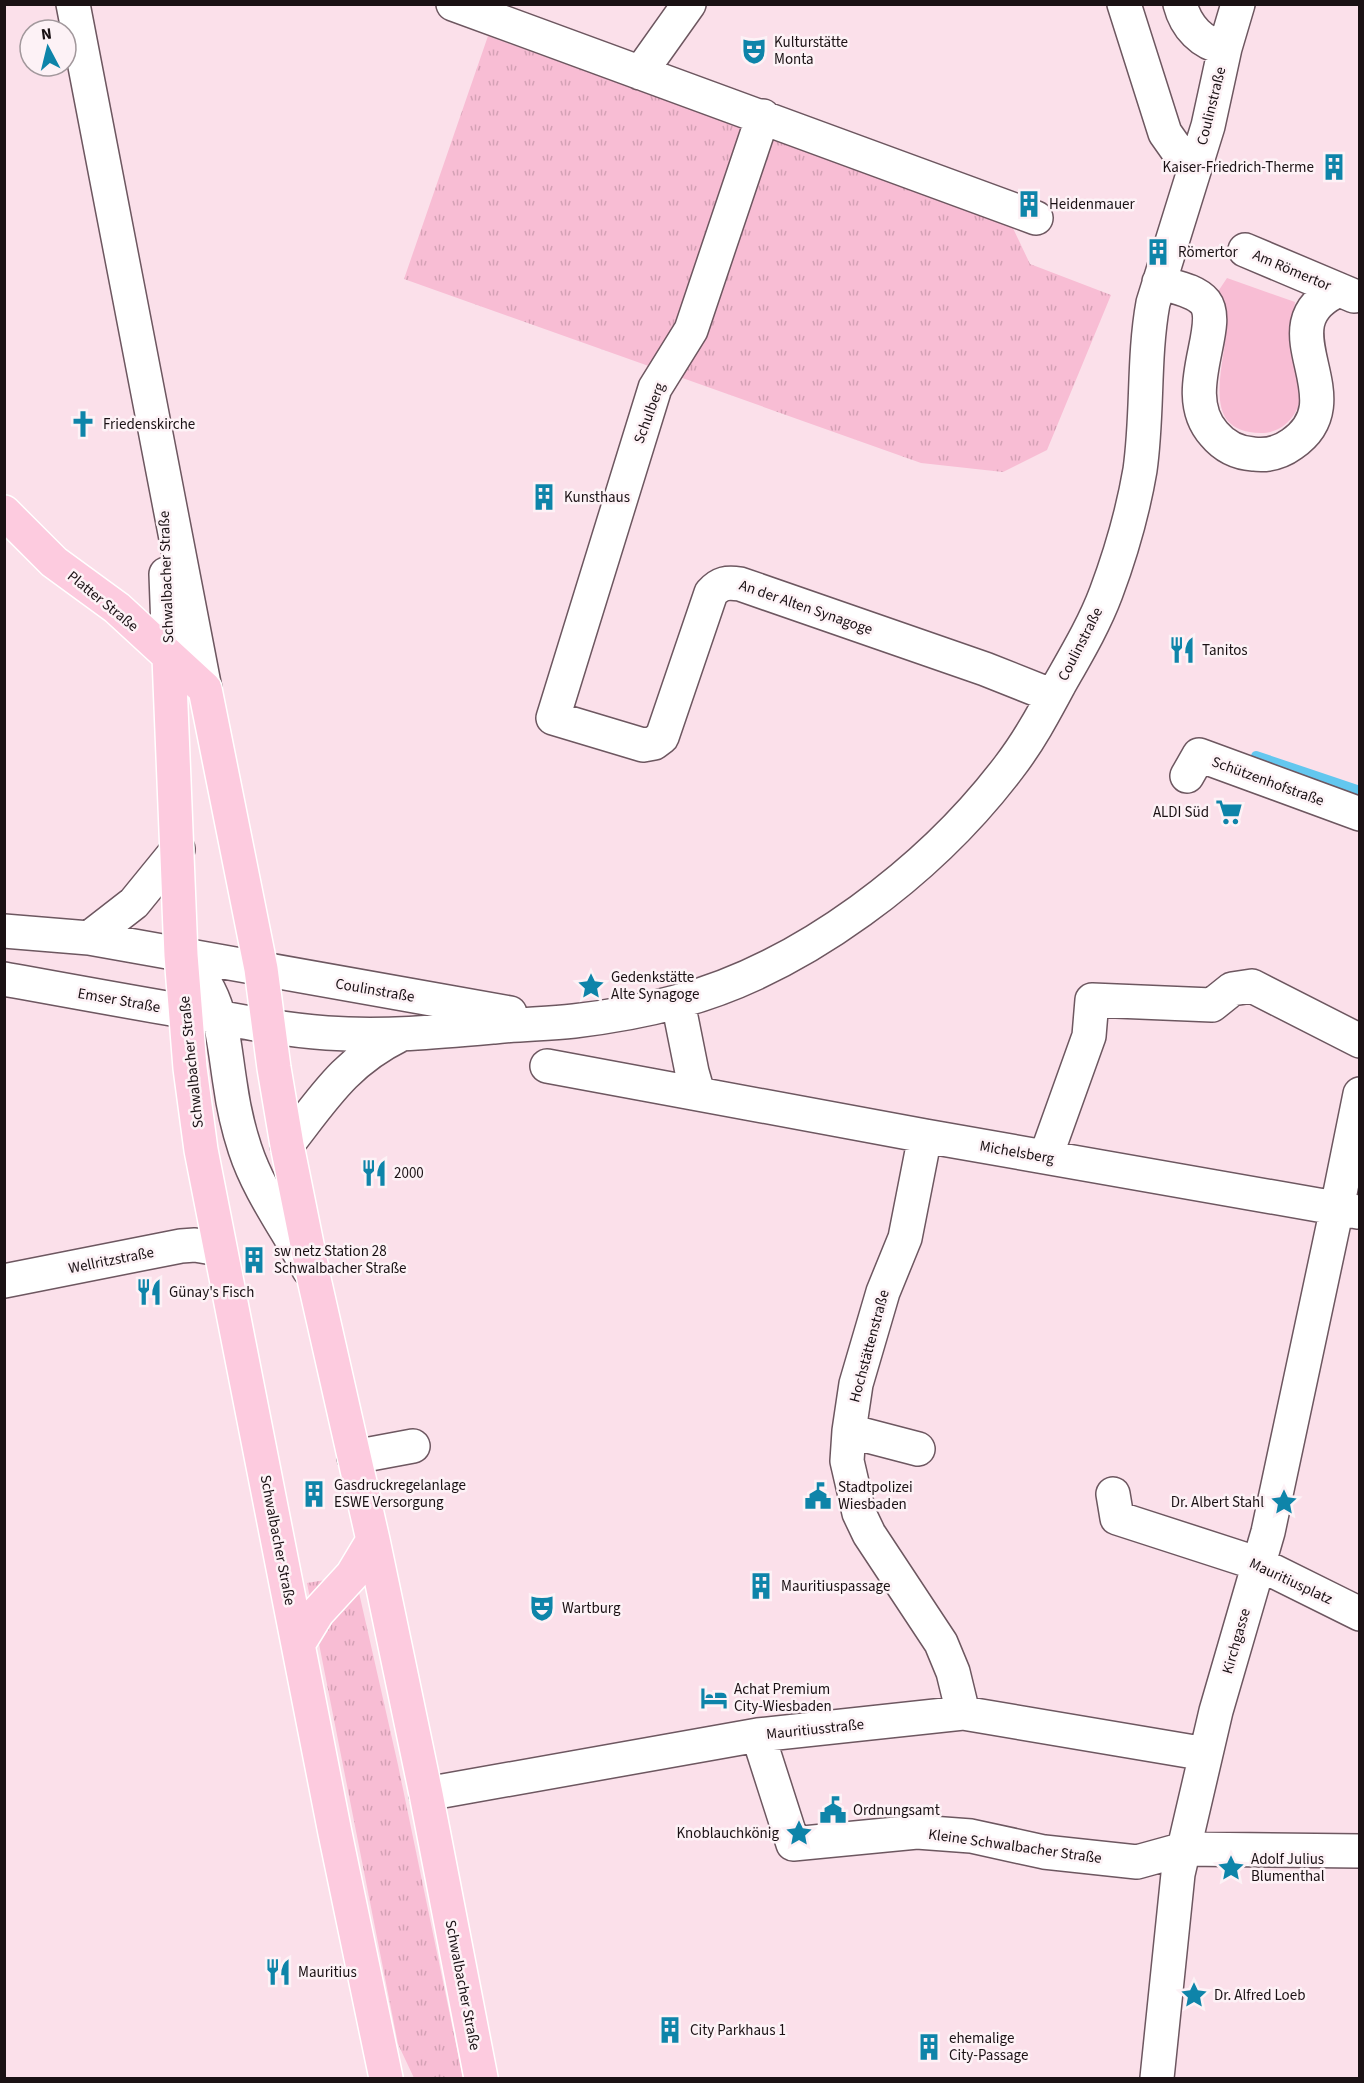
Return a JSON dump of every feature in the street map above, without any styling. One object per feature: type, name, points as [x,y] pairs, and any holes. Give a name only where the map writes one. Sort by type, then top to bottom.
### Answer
[{"type":"main road","name":"Platter Straße","points":[[4,512],[54,562],[117,608],[170,672],[205,689]]},
{"type":"main road","name":"Schwalbacher Straße","points":[[170,672],[181,955],[190,1068],[201,1150],[335,1833],[386,2079]]},
{"type":"main road","name":"Schwalbacher Straße","points":[[205,689],[261,969],[287,1145],[426,1794],[481,2079]]},
{"type":"main road","name":"Schwalbacher Straße","points":[[299,1644],[318,1612],[352,1575],[373,1540]]},
{"type":"street","name":"Schwalbacher Straße","points":[[74,4],[205,689]]},
{"type":"street","points":[[453,4],[1036,218]]},
{"type":"street","points":[[640,73],[689,4]]},
{"type":"street","points":[[1124,4],[1165,133],[1177,150],[1196,166]]},
{"type":"street","points":[[1180,4],[1188,23],[1201,39],[1215,47],[1225,48]]},
{"type":"street","name":"Coulinstraße","points":[[268,1026],[324,1033],[401,1035],[571,1022],[678,1002],[746,976],[782,959],[842,923],[895,885],[937,849],[975,808],[1029,739],[1080,649],[1105,595],[1133,504],[1140,469],[1148,331],[1159,282],[1208,126],[1225,48],[1238,4]]},
{"type":"street","name":"Schulberg","points":[[553,718],[656,388],[691,330],[763,116]]},
{"type":"street","name":"Am Römertor","points":[[1245,250],[1349,294]]},
{"type":"street","name":"Am Römertor","points":[[1159,282],[1195,294],[1207,306],[1210,322],[1199,390],[1201,411],[1210,430],[1217,438],[1235,450],[1256,455],[1278,452],[1288,447],[1297,441],[1311,424],[1318,393],[1306,344],[1307,324],[1322,300],[1349,294]]},
{"type":"street","name":"Schwalbacher Straße","points":[[163,471],[170,672]]},
{"type":"street","name":"An der Alten Synagoge","points":[[553,718],[643,745],[654,744],[662,737],[711,593],[718,585],[728,582],[740,584],[985,669],[1053,696]]},
{"type":"street","name":"Schützenhofstraße","points":[[1187,776],[1199,755],[1359,814]]},
{"type":"street","points":[[89,938],[134,903],[178,849]]},
{"type":"street","points":[[4,931],[89,938],[181,955],[207,985],[220,1018],[232,1096],[245,1150],[258,1180],[314,1279]]},
{"type":"street","name":"Coulinstraße","points":[[181,955],[457,1005],[571,1022]]},
{"type":"street","name":"Emser Straße","points":[[4,979],[268,1026]]},
{"type":"street","points":[[1046,1156],[1089,1036],[1092,1000],[1212,1005],[1232,989],[1252,986],[1359,1041]]},
{"type":"street","points":[[678,1002],[698,1093]]},
{"type":"street","points":[[287,1145],[336,1081],[383,1044],[401,1035]]},
{"type":"street","name":"Michelsberg","points":[[547,1066],[925,1136],[1348,1210]]},
{"type":"street","name":"Kirchgasse","points":[[1157,2079],[1178,1874],[1216,1712],[1270,1523],[1348,1210],[1359,1094]]},
{"type":"street","name":"Hochstättenstraße","points":[[925,1136],[905,1238],[883,1292],[860,1372],[849,1431],[848,1461],[854,1495],[868,1534],[941,1643],[953,1672],[963,1713]]},
{"type":"street","name":"Wellritzstraße","points":[[4,1281],[181,1246],[195,1245],[219,1249]]},
{"type":"street","points":[[849,1431],[918,1449]]},
{"type":"street","points":[[354,1457],[412,1446]]},
{"type":"street","name":"Mauritiusplatz","points":[[1113,1494],[1117,1518],[1259,1564],[1359,1614]]},
{"type":"street","name":"Mauritiusstraße","points":[[426,1794],[758,1735],[963,1713],[1206,1754]]},
{"type":"street","name":"Kleine Schwalbacher Straße","points":[[758,1735],[793,1845],[917,1832],[971,1836],[1044,1852],[1137,1862],[1184,1848]]},
{"type":"street","points":[[1184,1848],[1359,1851]]},
{"type":"green space","points":[[488,36],[1011,224],[1030,264],[1111,295],[1047,450],[1003,472],[921,463],[404,279]]},
{"type":"green space","points":[[1227,278],[1295,302],[1292,347],[1301,397],[1290,420],[1270,432],[1240,430],[1227,420],[1221,407],[1219,390],[1226,318],[1217,293]]},
{"type":"green space","points":[[355,1575],[398,1765],[463,2078],[414,2078],[398,2044],[307,1583]]},
{"type":"waterway","points":[[1256,756],[1360,791]]},
{"type":"place","name":"Kulturstätte Monta","points":[[754,51]]},
{"type":"place","name":"Kaiser-Friedrich-Therme","points":[[1334,167]]},
{"type":"place","name":"Heidenmauer","points":[[1029,204]]},
{"type":"place","name":"Römertor","points":[[1158,252]]},
{"type":"place","name":"Friedenskirche","points":[[83,424]]},
{"type":"place","name":"Kunsthaus","points":[[544,497]]},
{"type":"place","name":"Tanitos","points":[[1182,650]]},
{"type":"place","name":"ALDI Süd","points":[[1229,812]]},
{"type":"place","name":"Gedenkstätte Alte Synagoge","points":[[591,986]]},
{"type":"place","name":"2000","points":[[374,1173]]},
{"type":"place","name":"sw netz Station 28 Schwalbacher Straße","points":[[254,1260]]},
{"type":"place","name":"Günay's Fisch","points":[[149,1292]]},
{"type":"place","name":"Gasdruckregelanlage ESWE Versorgung","points":[[314,1494]]},
{"type":"place","name":"Stadtpolizei Wiesbaden","points":[[818,1496]]},
{"type":"place","name":"Dr. Albert Stahl","points":[[1284,1502]]},
{"type":"place","name":"Mauritiuspassage","points":[[761,1586]]},
{"type":"place","name":"Wartburg","points":[[542,1608]]},
{"type":"place","name":"Achat Premium City-Wiesbaden","points":[[714,1698]]},
{"type":"place","name":"Ordnungsamt","points":[[833,1810]]},
{"type":"place","name":"Knoblauchkönig","points":[[799,1833]]},
{"type":"place","name":"Adolf Julius Blumenthal","points":[[1231,1868]]},
{"type":"place","name":"Mauritius","points":[[278,1972]]},
{"type":"place","name":"Dr. Alfred Loeb","points":[[1194,1995]]},
{"type":"place","name":"City Parkhaus 1","points":[[670,2030]]},
{"type":"place","name":"ehemalige City-Passage","points":[[929,2047]]}]
